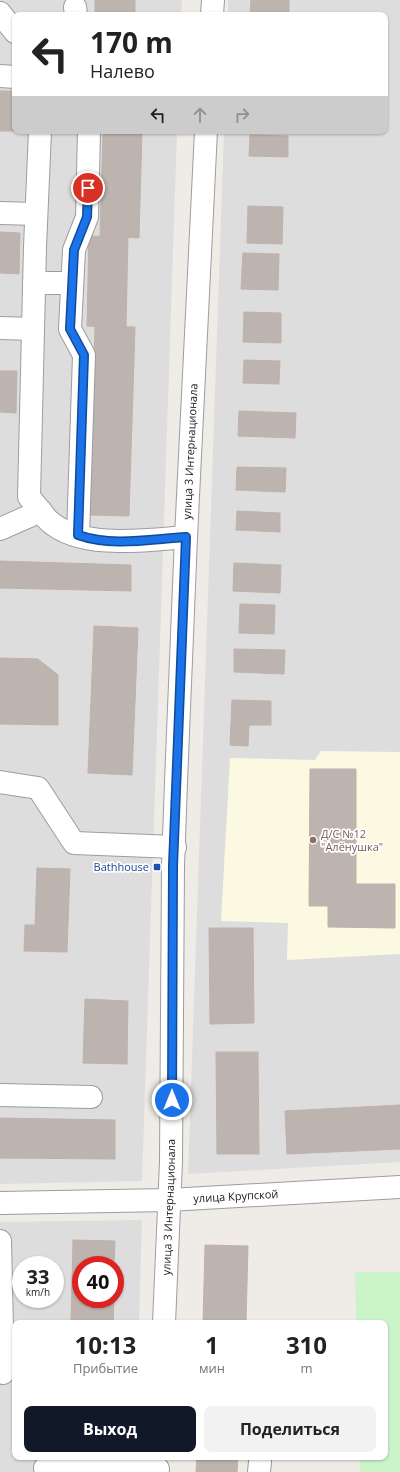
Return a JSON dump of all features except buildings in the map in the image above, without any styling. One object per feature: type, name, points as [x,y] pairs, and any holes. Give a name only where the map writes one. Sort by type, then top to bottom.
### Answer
[{"type":"street","points":[[212,12],[213,0]]},
{"type":"street","points":[[0,13],[12,28]]},
{"type":"street","points":[[0,76],[12,77]]},
{"type":"street","points":[[40,134],[34,283],[30,497],[50,522],[90,539],[114,541],[186,537]]},
{"type":"street","points":[[78,535],[84,355],[70,329],[74,250],[87,217],[89,134]]},
{"type":"street","name":"улица 3 Интернационала","points":[[164,1320],[171,1162],[175,848],[186,537],[206,134]]},
{"type":"street","points":[[0,213],[36,214]]},
{"type":"street","points":[[34,283],[72,283]]},
{"type":"street","points":[[0,328],[33,329]]},
{"type":"street","points":[[0,529],[41,511]]},
{"type":"street","points":[[0,782],[38,788],[74,843],[175,848]]},
{"type":"street","points":[[0,1095],[91,1097]]},
{"type":"street","name":"улица Крупской","points":[[0,1203],[169,1200],[400,1187]]},
{"type":"street","points":[[0,1241],[3,1374]]},
{"type":"street","points":[[45,1468],[159,1466]]},
{"type":"shaded area","points":[[0,0],[182,0],[181,12],[12,12],[12,134],[177,134],[142,1181],[0,1184]]},
{"type":"shaded area","points":[[228,0],[400,0],[400,1162],[188,1174],[224,134],[388,134],[388,12],[228,12]]},
{"type":"shaded area","name":"Д/С №12 \"Алёнушка\"","points":[[321,751],[400,752],[400,954],[287,960],[288,923],[221,921],[230,758],[315,760]]},
{"type":"shaded area","points":[[142,1220],[139,1320],[12,1320],[12,1460],[136,1460],[136,1472],[0,1472],[0,1222]]},
{"type":"green space","points":[[355,1272],[400,1272],[400,1472],[360,1472],[360,1460],[388,1460],[388,1320],[356,1320]]},
{"type":"place","name":"Д/С №12 \"Алёнушка\"","points":[[313,840]]},
{"type":"place","name":"Bathhouse","points":[[157,867]]},
{"type":"route","points":[[88,188],[87,217],[74,250],[70,329],[84,355],[78,535],[90,539],[114,541],[186,537],[176,782],[175,848],[173,866],[172,1100]]}]
